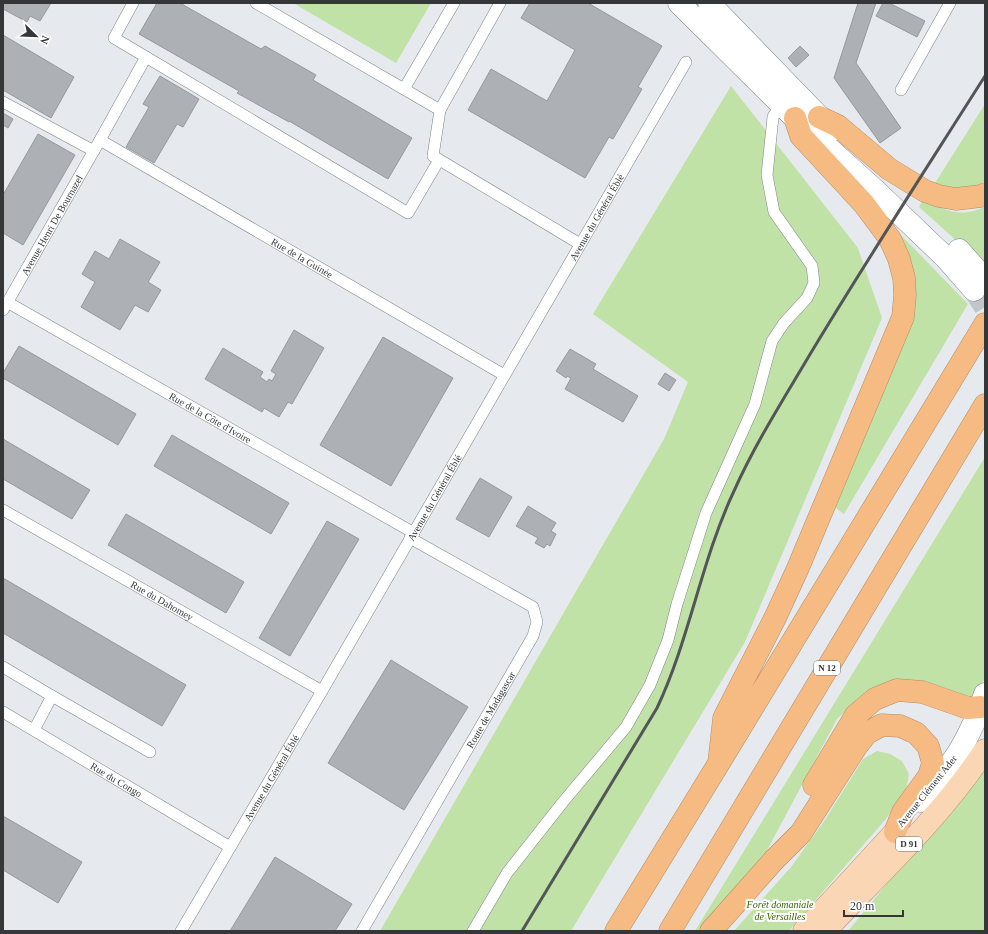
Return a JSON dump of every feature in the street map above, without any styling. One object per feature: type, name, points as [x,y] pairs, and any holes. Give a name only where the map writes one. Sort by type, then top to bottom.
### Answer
[{"type":"highway","points":[[719,763],[724,718],[776,616],[798,568],[903,317],[905,295],[904,278],[899,259],[890,239],[864,204],[801,136],[788,111]]},
{"type":"highway","points":[[819,117],[838,126],[889,169],[925,191],[939,196],[956,199],[981,196],[985,194]]},
{"type":"highway","points":[[616,931],[985,324]]},
{"type":"highway","name":"N 12","points":[[670,931],[985,405]]},
{"type":"highway","points":[[774,860],[790,825],[856,715],[874,699],[897,690],[922,692],[968,708],[984,702]]},
{"type":"highway","points":[[711,931],[774,860],[801,833],[856,747],[867,733],[882,725],[900,726],[916,734],[928,746],[933,762],[929,776],[903,812],[895,832]]},
{"type":"main road","points":[[678,3],[788,111],[876,191],[945,257],[978,283],[954,245],[819,117],[709,3]]},
{"type":"main road","name":"Avenue Clément Ader","points":[[804,931],[895,832],[940,778],[960,750],[984,702]]},
{"type":"main road","name":"Avenue Clément Ader","points":[[825,931],[948,800],[985,750]]},
{"type":"lane","points":[[133,3],[114,38],[408,213],[439,160]]},
{"type":"lane","points":[[256,3],[440,110]]},
{"type":"lane","points":[[404,89],[454,3]]},
{"type":"lane","points":[[500,3],[440,110],[433,156],[580,244]]},
{"type":"lane","points":[[901,90],[950,3]]},
{"type":"lane","name":"Avenue Henri De Bournazel","points":[[5,306],[94,152],[146,57]]},
{"type":"lane","name":"Avenue du Général Éblé","points":[[181,931],[322,691],[686,62]]},
{"type":"lane","points":[[3,102],[94,152]]},
{"type":"lane","points":[[473,931],[508,873],[558,808],[626,727],[650,685],[668,640],[677,604],[706,513],[755,404],[772,341],[784,323],[807,298],[814,283],[812,266],[774,212],[767,175],[773,117],[788,111]]},
{"type":"lane","name":"Rue de la Guinée","points":[[100,140],[504,375]]},
{"type":"lane","name":"Rue de la Côte d'Ivoire","points":[[5,306],[412,535]]},
{"type":"lane","name":"Rue du Dahomey","points":[[3,510],[322,691]]},
{"type":"lane","name":"Route de Madagascar","points":[[362,931],[533,636],[536,622],[533,607],[412,535]]},
{"type":"lane","points":[[3,667],[150,752]]},
{"type":"lane","points":[[34,730],[52,696]]},
{"type":"lane","name":"Rue du Congo","points":[[3,712],[230,848]]},
{"type":"green space","points":[[293,3],[431,3],[396,63]]},
{"type":"green space","points":[[731,86],[858,248],[882,318],[745,642],[571,931],[380,931],[664,439],[688,382],[593,314]]},
{"type":"green space","points":[[985,104],[985,181],[977,185],[956,189],[935,183]]},
{"type":"green space","points":[[923,199],[953,212],[967,212],[985,207],[985,273],[959,243],[919,207]]},
{"type":"green space","points":[[901,235],[968,304],[844,514],[832,505],[902,343]]},
{"type":"green space","points":[[985,457],[985,676],[975,704],[885,687],[861,696],[837,719],[764,856],[702,931],[695,931]]},
{"type":"green space","name":"Forêt domaniale de Versailles","points":[[877,751],[890,754],[902,761],[909,774],[906,791],[885,820],[789,931],[734,931],[791,867],[825,820],[863,759]]},
{"type":"green space","points":[[985,764],[985,931],[848,931]]},
{"type":"building","points":[[3,3],[51,3],[40,21],[30,16],[27,22],[3,9]]},
{"type":"building","points":[[157,3],[180,3],[261,49],[265,46],[316,75],[313,80],[412,138],[388,179],[289,121],[237,93],[239,91],[139,34]]},
{"type":"building","points":[[530,3],[588,3],[662,46],[638,87],[642,89],[613,139],[609,137],[585,178],[468,110],[491,69],[547,101],[575,50],[521,18]]},
{"type":"building","points":[[858,3],[876,3],[856,63],[901,128],[880,143],[834,78]]},
{"type":"building","points":[[883,3],[889,3],[925,21],[917,37],[876,16]]},
{"type":"building","points":[[3,35],[74,77],[51,118],[3,90]]},
{"type":"building","points":[[800,46],[809,55],[796,67],[788,58]]},
{"type":"building","points":[[160,76],[199,99],[183,127],[177,124],[154,163],[126,147],[149,107],[143,104]]},
{"type":"building","points":[[3,113],[13,119],[8,128],[3,125]]},
{"type":"building","points":[[38,134],[75,155],[23,245],[3,233],[3,195]]},
{"type":"building","points":[[120,239],[160,262],[148,282],[161,290],[148,312],[135,305],[120,330],[81,307],[95,282],[82,274],[95,251],[109,259]]},
{"type":"building","points":[[294,330],[324,348],[292,404],[288,402],[279,417],[264,408],[262,412],[205,379],[223,348],[263,372],[260,377],[267,382],[269,379],[272,381],[276,374],[271,371]]},
{"type":"building","points":[[383,337],[453,378],[391,486],[320,445]]},
{"type":"building","points":[[19,346],[136,414],[118,445],[3,378],[3,373]]},
{"type":"building","points":[[570,349],[596,364],[593,369],[638,396],[623,422],[565,389],[571,378],[567,376],[566,378],[556,371]]},
{"type":"building","points":[[665,373],[676,380],[669,391],[658,384]]},
{"type":"building","points":[[172,435],[289,503],[271,534],[154,466]]},
{"type":"building","points":[[3,439],[90,490],[72,519],[3,479]]},
{"type":"building","points":[[480,478],[512,497],[489,537],[456,519]]},
{"type":"building","points":[[528,506],[556,523],[551,531],[556,534],[550,546],[547,544],[544,548],[535,543],[538,538],[516,526]]},
{"type":"building","points":[[126,514],[244,582],[226,613],[108,545]]},
{"type":"building","points":[[327,521],[359,539],[290,656],[259,638]]},
{"type":"building","points":[[3,578],[186,685],[162,726],[3,633]]},
{"type":"building","points":[[391,660],[468,707],[404,810],[328,763]]},
{"type":"building","points":[[3,816],[82,862],[58,903],[3,870]]},
{"type":"building","points":[[275,857],[352,904],[335,931],[230,931]]},
{"type":"tunnel","points":[[974,290],[985,307]]},
{"type":"railway","points":[[522,931],[657,708],[678,654],[723,518],[734,491],[760,439],[852,285],[985,76]]}]
